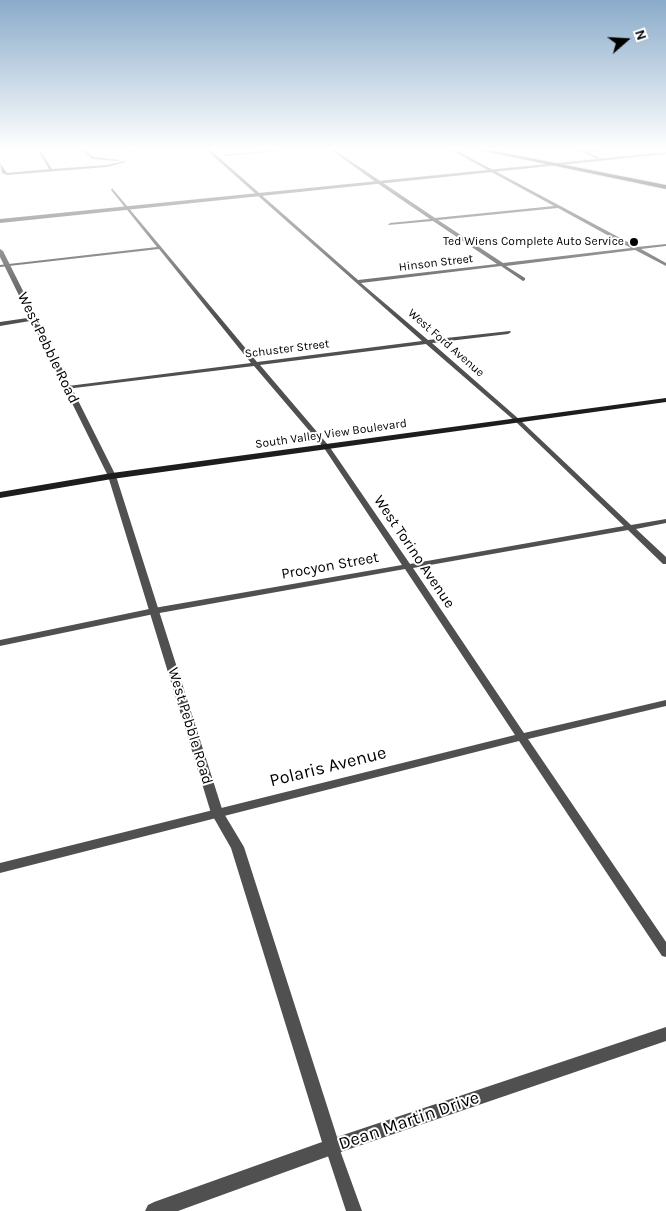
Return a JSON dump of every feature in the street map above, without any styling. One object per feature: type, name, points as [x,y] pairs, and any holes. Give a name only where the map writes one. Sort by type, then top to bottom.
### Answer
[{"type":"main road","name":"South Valley View Boulevard","points":[[0,495],[112,476],[666,400]]},
{"type":"street","name":"West Torino Avenue","points":[[123,204],[255,364],[327,447],[666,952]]},
{"type":"street","points":[[0,221],[171,204]]},
{"type":"street","name":"West Ford Avenue","points":[[267,204],[518,421],[666,562]]},
{"type":"street","points":[[411,204],[523,279]]},
{"type":"street","points":[[553,204],[666,265]]},
{"type":"street","points":[[390,224],[559,207]]},
{"type":"street","name":"Hinson Street","points":[[357,282],[666,245]]},
{"type":"street","points":[[4,266],[159,248]]},
{"type":"street","name":"West Pebble Road","points":[[0,251],[4,266],[34,319],[112,476],[217,813],[237,847],[354,1211]]},
{"type":"street","points":[[0,324],[34,319]]},
{"type":"street","name":"Schuster Street","points":[[68,388],[508,332]]},
{"type":"street","name":"Procyon Street","points":[[0,643],[154,610],[666,521]]},
{"type":"street","name":"Polaris Avenue","points":[[0,868],[666,703]]},
{"type":"street","name":"Dean Martin Drive","points":[[154,1211],[332,1147],[666,1034]]},
{"type":"place","name":"Ted Wiens Complete Auto Service","points":[[634,242]]}]
